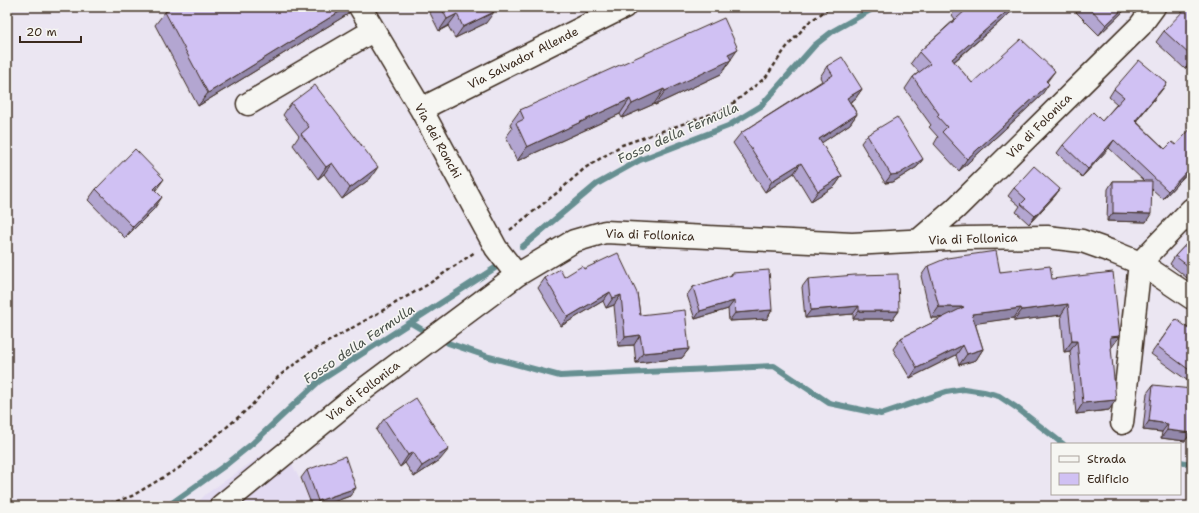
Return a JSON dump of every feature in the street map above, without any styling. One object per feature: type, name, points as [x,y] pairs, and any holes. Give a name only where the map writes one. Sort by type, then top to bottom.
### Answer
[{"type":"street","name":"Via dei Ronchi","points":[[360,7],[421,109],[496,248],[517,274]]},
{"type":"street","name":"Via Salvador Allende","points":[[421,109],[624,7]]},
{"type":"street","name":"Via di Folonica","points":[[919,240],[955,209],[1135,31],[1154,7]]},
{"type":"street","points":[[248,104],[374,30]]},
{"type":"street","points":[[1122,424],[1140,263],[1192,209]]},
{"type":"street","name":"Via di Follonica","points":[[221,506],[363,390],[517,274],[574,241],[605,232],[852,244],[919,240],[1047,237],[1082,241],[1140,263],[1192,298]]},
{"type":"path","points":[[509,231],[558,192],[585,168],[622,145],[726,109],[766,77],[786,48],[809,22],[831,7]]},
{"type":"path","points":[[104,506],[132,496],[179,468],[249,408],[278,377],[310,352],[427,285],[481,247]]},
{"type":"shaded area","points":[[275,446],[292,464],[313,506],[194,506],[206,494]]},
{"type":"building","points":[[174,7],[347,7],[208,93],[165,12]]},
{"type":"building","points":[[441,7],[491,7],[494,12],[463,27],[457,14],[447,19]]},
{"type":"building","points":[[963,7],[1012,7],[952,59],[972,83],[1021,39],[1055,71],[1046,81],[1049,84],[967,159],[942,132],[947,127],[937,116],[939,114],[913,77],[930,64],[919,52],[966,10]]},
{"type":"building","points":[[1089,7],[1125,7],[1106,25]]},
{"type":"building","points":[[1187,7],[1192,7],[1192,57],[1164,31]]},
{"type":"building","points":[[724,18],[738,49],[728,54],[731,60],[665,91],[664,89],[632,104],[630,99],[527,147],[516,123],[524,119],[520,110]]},
{"type":"building","points":[[842,57],[862,89],[847,98],[857,114],[819,139],[842,176],[818,191],[801,163],[772,181],[741,133],[833,75],[827,66]]},
{"type":"building","points":[[1139,60],[1167,83],[1135,121],[1165,149],[1172,142],[1176,145],[1192,127],[1192,166],[1168,191],[1114,140],[1088,169],[1063,145],[1093,112],[1102,121],[1124,97],[1114,89]]},
{"type":"building","points":[[315,85],[378,167],[350,188],[332,163],[326,167],[301,134],[309,127],[291,103]]},
{"type":"building","points":[[897,117],[923,159],[899,174],[891,175],[867,135]]},
{"type":"building","points":[[135,149],[164,179],[154,189],[162,197],[133,227],[96,189]]},
{"type":"building","points":[[1034,166],[1060,189],[1035,216],[1021,204],[1026,199],[1014,188]]},
{"type":"building","points":[[1113,181],[1152,181],[1151,214],[1113,213]]},
{"type":"building","points":[[1192,238],[1192,269],[1175,256]]},
{"type":"building","points":[[996,251],[1000,272],[1050,266],[1052,279],[1113,272],[1120,336],[1110,337],[1116,400],[1083,403],[1077,341],[1072,341],[1068,304],[1022,310],[1021,308],[972,314],[983,349],[967,354],[963,345],[917,368],[901,338],[964,307],[939,307],[928,266],[947,258]]},
{"type":"building","points":[[618,253],[637,293],[640,315],[685,310],[689,349],[643,353],[640,335],[625,337],[621,295],[613,298],[610,292],[568,317],[545,278],[560,269],[564,277],[582,266],[584,269]]},
{"type":"building","points":[[769,270],[772,310],[735,313],[734,301],[700,311],[693,287],[732,275],[732,273]]},
{"type":"building","points":[[898,274],[899,311],[859,311],[859,306],[811,310],[808,279],[855,275]]},
{"type":"building","points":[[1176,319],[1192,331],[1190,334],[1192,336],[1192,372],[1157,346]]},
{"type":"building","points":[[1153,385],[1192,389],[1191,433],[1167,430],[1168,424],[1149,421]]},
{"type":"building","points":[[416,398],[449,449],[422,466],[413,452],[408,455],[384,419]]},
{"type":"building","points":[[345,456],[356,488],[318,501],[307,470]]},
{"type":"waterway","name":"Fosso della Fermulla","points":[[522,247],[597,184],[640,160],[728,126],[761,106],[815,45],[833,31],[876,7]]},
{"type":"waterway","name":"Fosso della Fermulla","points":[[168,506],[227,464],[253,443],[318,382],[495,268]]},
{"type":"waterway","points":[[411,323],[426,332]]},
{"type":"waterway","points":[[448,343],[489,357],[560,376],[774,366],[829,403],[881,414],[946,392],[964,389],[984,392],[999,396],[1062,443]]},
{"type":"waterway","points":[[1181,462],[1192,464]]}]
